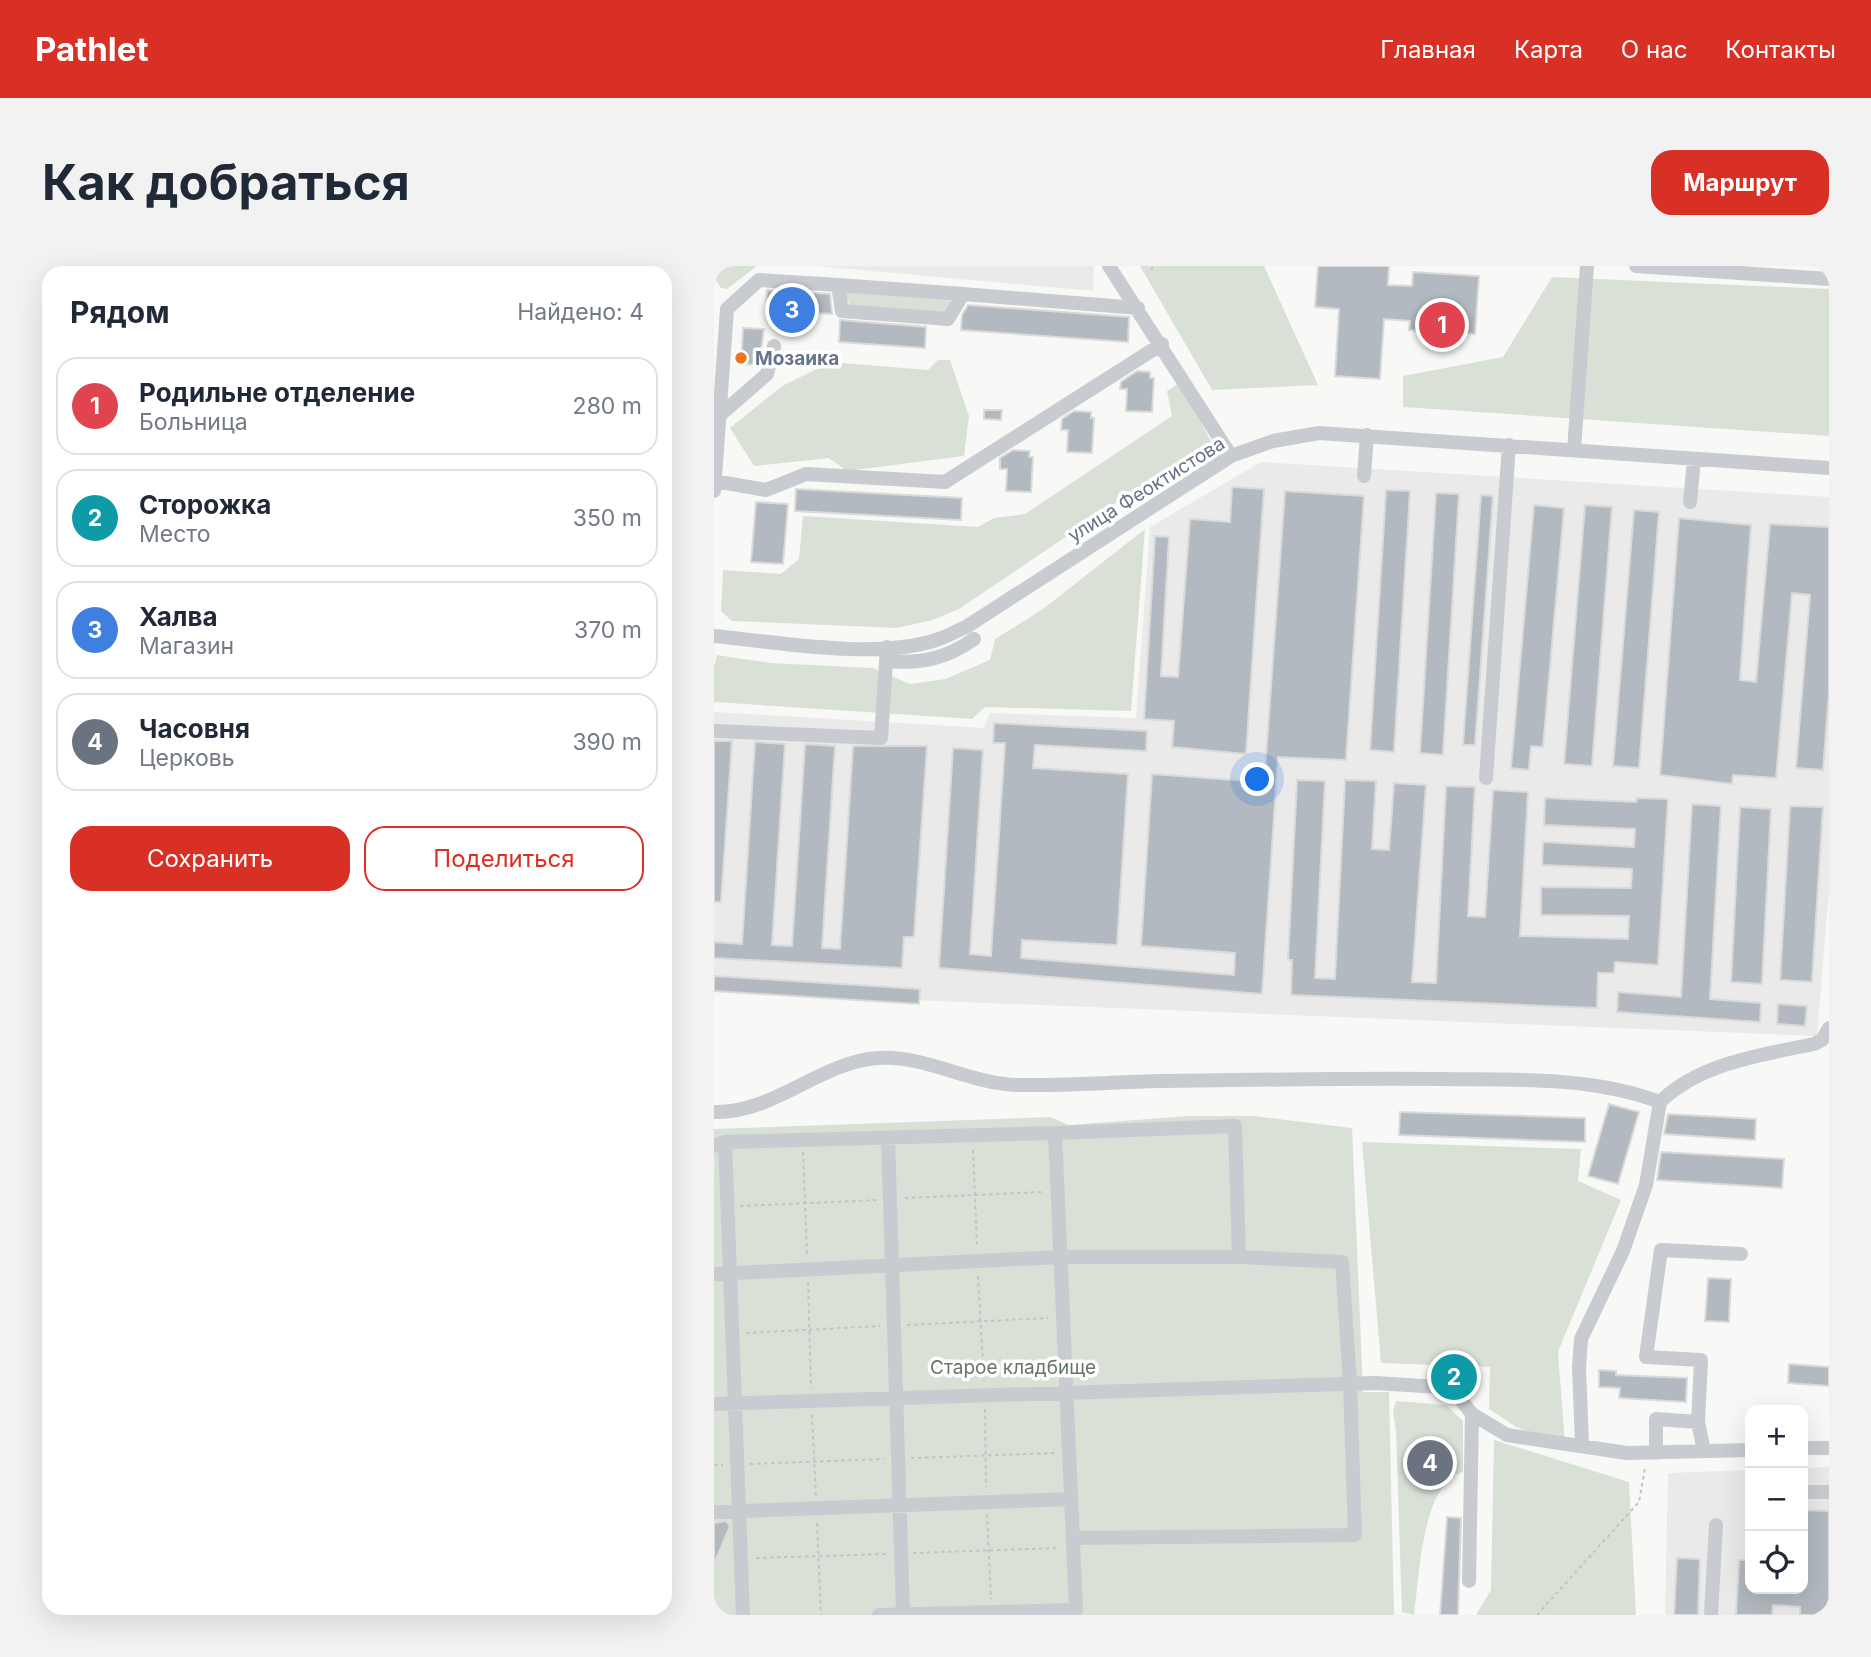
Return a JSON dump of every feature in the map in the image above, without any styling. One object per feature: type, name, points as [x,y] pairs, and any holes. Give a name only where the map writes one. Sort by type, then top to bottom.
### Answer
[{"type":"street","points":[[1109,266],[1162,344],[1231,456]]},
{"type":"street","points":[[1574,450],[1587,266]]},
{"type":"street","points":[[1636,266],[1829,279]]},
{"type":"street","points":[[714,491],[720,415],[720,320],[727,309],[760,279],[1138,308]]},
{"type":"street","points":[[838,285],[842,311],[947,319],[963,294]]},
{"type":"street","points":[[714,481],[766,490],[806,474],[945,482],[1162,344]]},
{"type":"street","points":[[720,415],[767,374],[774,346]]},
{"type":"street","name":"улица Феоктистова","points":[[714,636],[886,654],[935,641],[966,627],[1231,456],[1273,441],[1319,433],[1829,468]]},
{"type":"street","points":[[1364,476],[1367,435]]},
{"type":"street","points":[[1486,778],[1509,445]]},
{"type":"street","points":[[1690,502],[1694,459]]},
{"type":"street","points":[[714,731],[881,738],[886,654],[917,664],[955,652],[974,639]]},
{"type":"street","points":[[1583,1444],[1579,1368],[1581,1339],[1623,1251],[1646,1185],[1660,1102],[1668,1094],[1718,1068],[1814,1044],[1822,1040],[1829,1028]]},
{"type":"street","points":[[714,1112],[726,1112],[770,1099],[844,1064],[877,1058],[905,1058],[1013,1085],[1327,1078],[1479,1079],[1569,1082],[1629,1090],[1660,1102]]},
{"type":"street","points":[[743,1615],[730,1274],[719,1144],[1235,1126],[1239,1257]]},
{"type":"street","points":[[879,1615],[1076,1610],[1055,1133]]},
{"type":"street","points":[[888,1138],[903,1614]]},
{"type":"street","points":[[1704,1451],[1698,1422],[1701,1360],[1646,1356],[1661,1250],[1741,1254]]},
{"type":"street","points":[[714,1274],[1060,1257],[1239,1257],[1342,1262],[1350,1383],[1355,1535],[1074,1538]]},
{"type":"street","points":[[714,1404],[1350,1383],[1440,1387],[1458,1396],[1472,1414],[1507,1435],[1583,1444],[1626,1453],[1745,1450]]},
{"type":"street","points":[[1469,1581],[1472,1414]]},
{"type":"street","points":[[1652,1453],[1656,1419],[1698,1422]]},
{"type":"street","points":[[1808,1448],[1829,1448]]},
{"type":"street","points":[[1808,1492],[1829,1492]]},
{"type":"street","points":[[714,1512],[1071,1499]]},
{"type":"street","points":[[1711,1615],[1717,1525]]},
{"type":"path","points":[[1151,270],[1154,266]]},
{"type":"path","points":[[972,1135],[985,1394],[992,1611]]},
{"type":"path","points":[[803,1141],[821,1615]]},
{"type":"path","points":[[1537,1615],[1639,1502],[1652,1453]]},
{"type":"shaded area","points":[[817,266],[1094,266],[1093,291]]},
{"type":"shaded area","points":[[1261,462],[1829,497],[1829,891],[1817,1036],[714,992],[714,712],[984,728],[990,713],[1136,718],[1150,527]]},
{"type":"shaded area","points":[[1829,1467],[1829,1615],[1665,1615],[1668,1473],[1745,1470],[1745,1594],[1808,1594],[1808,1468]]},
{"type":"green space","points":[[714,266],[757,266],[727,289],[721,288],[714,277]]},
{"type":"green space","points":[[1140,266],[1264,266],[1318,385],[1212,390]]},
{"type":"green space","points":[[1552,277],[1829,289],[1829,436],[1403,407],[1403,376],[1503,357]]},
{"type":"green space","points":[[843,291],[952,298],[944,312],[850,306]]},
{"type":"green space","points":[[938,360],[950,360],[969,416],[964,456],[847,471],[829,458],[754,466],[730,428],[782,386],[831,362],[928,370]]},
{"type":"green space","points":[[1179,383],[1214,446],[1165,470],[959,609],[933,620],[897,628],[732,621],[721,611],[723,570],[781,574],[799,559],[803,516],[978,527],[994,518],[1025,514],[1172,416],[1167,391]]},
{"type":"green space","points":[[1145,529],[1131,711],[985,707],[972,719],[714,702],[714,666],[717,655],[771,663],[873,668],[910,684],[945,679],[990,660],[995,639],[1043,609]]},
{"type":"green space","name":"Старое кладбище","points":[[1188,1116],[1253,1116],[1352,1128],[1363,1392],[1389,1392],[1394,1615],[714,1615],[714,1129],[1050,1117],[1069,1125]]},
{"type":"green space","points":[[1362,1142],[1581,1149],[1578,1181],[1621,1200],[1558,1352],[1565,1444],[1516,1427],[1489,1409],[1490,1367],[1381,1363]]},
{"type":"green space","points":[[1396,1401],[1446,1405],[1463,1421],[1463,1472],[1449,1479],[1431,1512],[1421,1557],[1414,1615],[1402,1612],[1396,1431],[1393,1411]]},
{"type":"green space","points":[[1494,1440],[1629,1482],[1636,1615],[1476,1615],[1491,1590]]},
{"type":"building","points":[[1318,266],[1389,266],[1388,285],[1412,286],[1413,272],[1479,276],[1475,334],[1409,330],[1410,321],[1384,319],[1380,379],[1335,376],[1339,309],[1315,307]]},
{"type":"building","points":[[767,290],[830,294],[832,314],[766,310]]},
{"type":"building","points":[[968,305],[1129,317],[1128,342],[961,330],[962,315]]},
{"type":"building","points":[[840,320],[926,327],[925,348],[839,342]]},
{"type":"building","points":[[743,328],[764,329],[759,365],[741,364]]},
{"type":"building","points":[[1137,371],[1150,372],[1150,378],[1154,378],[1152,412],[1126,411],[1127,389],[1120,389],[1121,382]]},
{"type":"building","points":[[984,410],[1002,410],[1001,420],[984,419]]},
{"type":"building","points":[[1074,411],[1091,412],[1091,418],[1094,418],[1092,453],[1067,452],[1068,430],[1061,430],[1062,419]]},
{"type":"building","points":[[1013,450],[1030,451],[1029,457],[1033,457],[1031,492],[1006,491],[1007,469],[1000,469],[1000,458]]},
{"type":"building","points":[[1232,487],[1264,489],[1246,754],[1172,747],[1174,721],[1144,719],[1155,536],[1169,537],[1161,676],[1178,677],[1190,519],[1230,522]]},
{"type":"building","points":[[796,489],[962,498],[961,520],[795,511]]},
{"type":"building","points":[[1386,490],[1410,491],[1394,752],[1370,750]]},
{"type":"building","points":[[1285,491],[1364,496],[1346,760],[1278,757],[1262,994],[939,968],[953,748],[983,750],[970,954],[991,956],[1005,743],[993,743],[994,723],[1147,731],[1146,751],[1035,745],[1033,768],[1128,774],[1117,945],[1022,940],[1021,958],[1234,975],[1235,953],[1141,946],[1152,774],[1246,781],[1247,769],[1265,771]]},
{"type":"building","points":[[1436,493],[1459,494],[1443,755],[1420,753]]},
{"type":"building","points":[[1481,495],[1493,496],[1475,745],[1463,745]]},
{"type":"building","points":[[756,502],[788,504],[783,564],[751,562]]},
{"type":"building","points":[[1534,505],[1564,508],[1543,747],[1531,746],[1529,770],[1511,768]]},
{"type":"building","points":[[1585,505],[1612,507],[1592,766],[1564,764]]},
{"type":"building","points":[[1634,510],[1659,512],[1639,768],[1613,766]]},
{"type":"building","points":[[1679,518],[1751,525],[1740,680],[1756,682],[1770,524],[1829,527],[1829,693],[1823,770],[1796,768],[1810,595],[1792,593],[1776,778],[1733,775],[1732,784],[1660,775]]},
{"type":"building","points":[[714,741],[732,741],[721,902],[714,902]]},
{"type":"building","points":[[755,742],[785,744],[772,945],[792,946],[805,744],[835,746],[822,948],[840,949],[853,746],[927,746],[914,937],[904,937],[902,968],[714,958],[714,942],[742,944]]},
{"type":"building","points":[[1297,780],[1325,781],[1315,978],[1335,979],[1345,780],[1376,781],[1372,849],[1389,850],[1394,783],[1426,785],[1412,982],[1436,983],[1446,786],[1475,787],[1468,916],[1485,917],[1493,790],[1528,792],[1520,936],[1628,939],[1629,916],[1541,915],[1541,887],[1631,888],[1632,869],[1542,865],[1543,842],[1634,847],[1635,829],[1544,825],[1545,798],[1636,802],[1637,798],[1668,799],[1658,965],[1615,962],[1614,973],[1598,973],[1597,1008],[1291,995],[1292,960],[1288,960]]},
{"type":"building","points":[[1692,804],[1721,806],[1710,999],[1761,1003],[1760,1022],[1617,1012],[1618,992],[1681,997]]},
{"type":"building","points":[[1790,806],[1823,807],[1812,982],[1780,980]]},
{"type":"building","points":[[1740,807],[1771,809],[1762,984],[1731,982]]},
{"type":"building","points":[[714,976],[920,989],[919,1004],[714,991]]},
{"type":"building","points":[[1778,1004],[1807,1006],[1805,1026],[1777,1024]]},
{"type":"building","points":[[1609,1104],[1639,1112],[1618,1184],[1588,1176]]},
{"type":"building","points":[[1400,1112],[1585,1118],[1585,1142],[1399,1135]]},
{"type":"building","points":[[1668,1114],[1756,1119],[1755,1140],[1664,1134]]},
{"type":"building","points":[[1661,1152],[1784,1159],[1782,1188],[1657,1180]]},
{"type":"building","points":[[1708,1278],[1731,1279],[1729,1322],[1705,1321]]},
{"type":"building","points":[[1789,1364],[1829,1367],[1829,1386],[1788,1383]]},
{"type":"building","points":[[1599,1370],[1616,1371],[1616,1375],[1687,1378],[1686,1402],[1619,1398],[1620,1388],[1599,1387]]},
{"type":"building","points":[[1808,1510],[1829,1511],[1829,1615],[1800,1615],[1800,1607],[1773,1605],[1772,1615],[1736,1615],[1739,1560],[1745,1560],[1745,1594],[1808,1594]]},
{"type":"building","points":[[1447,1517],[1461,1518],[1458,1615],[1440,1615]]},
{"type":"building","points":[[726,1521],[730,1526],[714,1564],[714,1523]]},
{"type":"building","points":[[1677,1558],[1700,1559],[1698,1615],[1674,1615]]},
{"type":"place","name":"Халва","points":[[792,310]]},
{"type":"place","name":"Родильне отделение","points":[[1442,325]]},
{"type":"place","name":"Мозаика","points":[[741,358]]},
{"type":"place","name":"Сторожка","points":[[1454,1377]]},
{"type":"place","name":"Часовня","points":[[1430,1463]]}]
